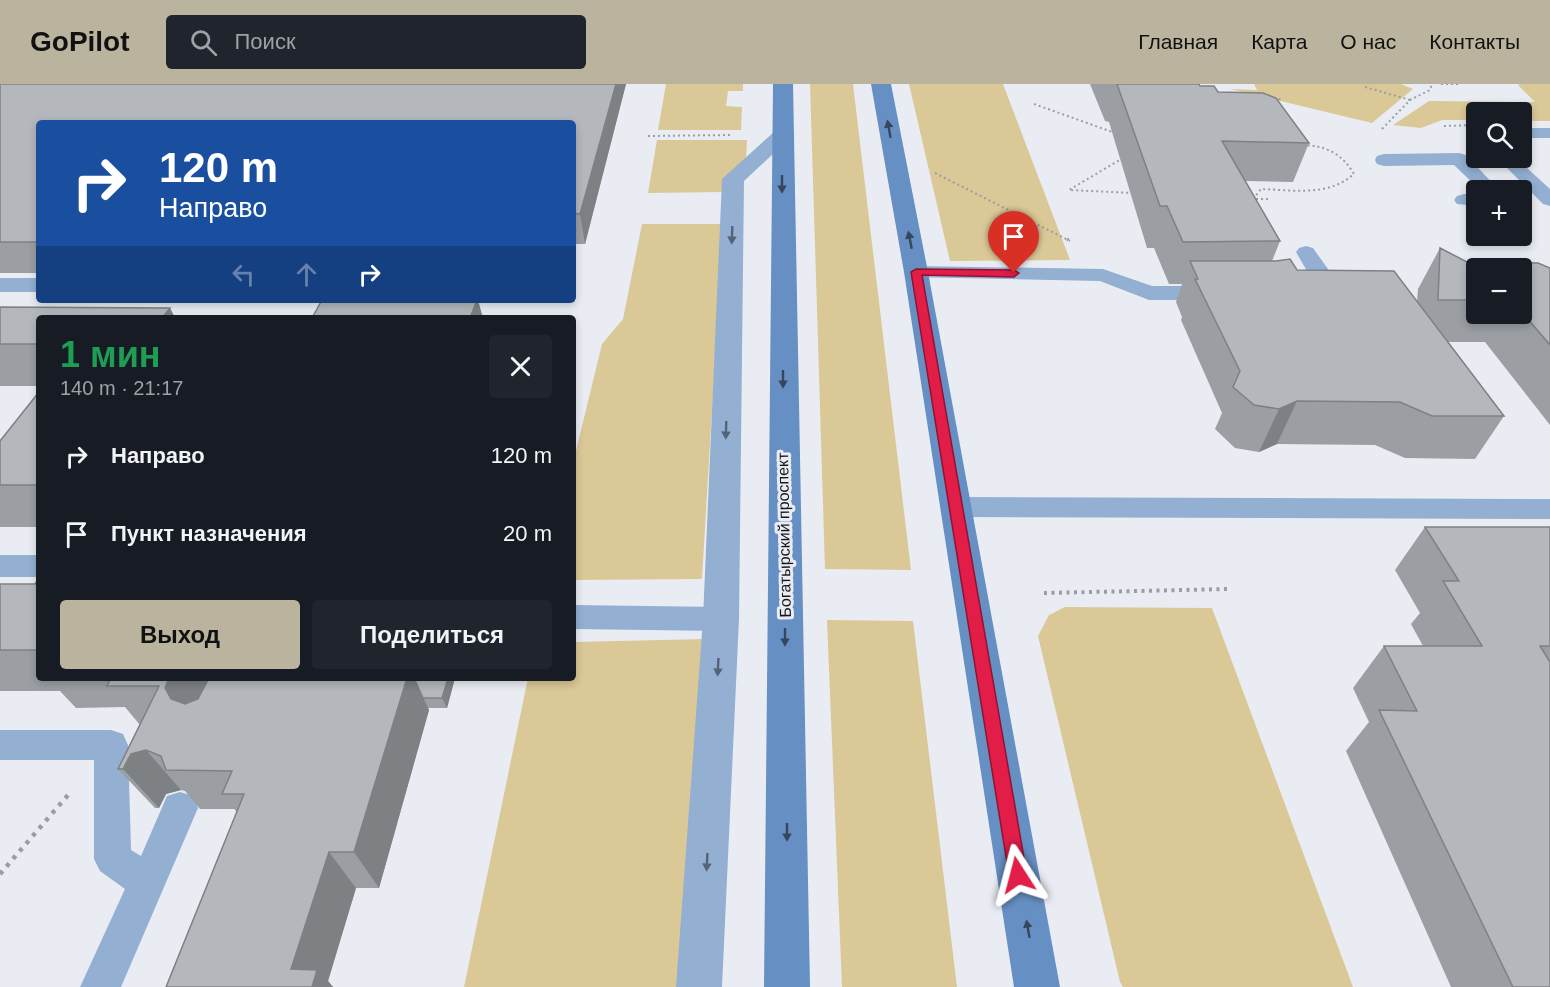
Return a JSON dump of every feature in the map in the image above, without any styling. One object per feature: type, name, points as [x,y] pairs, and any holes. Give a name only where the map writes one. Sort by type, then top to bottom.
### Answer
[{"type":"main road","name":"Богатырский проспект","points":[[783,84],[787,987]]},
{"type":"main road","points":[[881,84],[916,272],[1037,987]]},
{"type":"street","points":[[699,987],[721,619],[734,179],[782,135]]},
{"type":"lane","points":[[1532,133],[1550,133]]},
{"type":"lane","points":[[1384,160],[1459,159],[1480,180]]},
{"type":"lane","points":[[1516,168],[1550,200]]},
{"type":"lane","points":[[1279,291],[1320,282],[1322,276],[1306,252]]},
{"type":"lane","points":[[916,272],[1103,275],[1149,292],[1237,293]]},
{"type":"lane","points":[[0,285],[36,285]]},
{"type":"lane","points":[[956,507],[1550,509]]},
{"type":"lane","points":[[0,566],[36,566]]},
{"type":"lane","points":[[576,617],[721,619]]},
{"type":"lane","points":[[0,745],[111,745],[113,859],[148,882]]},
{"type":"lane","points":[[100,987],[180,808]]},
{"type":"path","points":[[1380,131],[1410,100],[1430,90],[1432,84]]},
{"type":"path","points":[[1441,84],[1458,84]]},
{"type":"path","points":[[1365,87],[1410,100]]},
{"type":"path","points":[[1278,106],[1280,97]]},
{"type":"path","points":[[1034,104],[1122,135]]},
{"type":"path","points":[[648,136],[740,135]]},
{"type":"path","points":[[1253,200],[1261,189],[1325,190],[1348,181],[1354,174],[1346,159],[1336,153],[1312,145],[1301,145]]},
{"type":"path","points":[[1129,155],[1069,190],[1140,193]]},
{"type":"path","points":[[934,173],[1073,243]]},
{"type":"path","points":[[1243,199],[1271,200]]},
{"type":"path","points":[[1253,200],[1258,208]]},
{"type":"path","points":[[1044,593],[1229,589]]},
{"type":"path","points":[[0,874],[111,745]]},
{"type":"shaded area","points":[[666,84],[743,84],[743,91],[728,91],[726,106],[742,107],[741,130],[658,130]]},
{"type":"shaded area","points":[[810,84],[853,84],[911,570],[825,569]]},
{"type":"shaded area","points":[[909,84],[1003,84],[1070,260],[950,261]]},
{"type":"shaded area","points":[[1254,84],[1401,84],[1413,89],[1372,123],[1230,89],[1257,90]]},
{"type":"shaded area","points":[[1550,84],[1550,121],[1532,121],[1532,102],[1466,102],[1466,120],[1442,120],[1421,128],[1393,125],[1429,101],[1535,102],[1518,85]]},
{"type":"shaded area","points":[[657,140],[747,140],[746,159],[724,192],[648,193]]},
{"type":"shaded area","points":[[642,224],[723,224],[702,579],[576,580],[576,451],[602,344],[623,319]]},
{"type":"shaded area","points":[[1065,607],[1212,608],[1353,987],[1123,987],[1038,636],[1049,615]]},
{"type":"shaded area","points":[[827,620],[913,621],[957,987],[842,987]]},
{"type":"shaded area","points":[[706,639],[685,987],[464,987],[527,681],[576,681],[576,642]]},
{"type":"building","points":[[0,84],[616,84],[580,214],[576,213],[576,120],[36,120],[36,242],[0,242]]},
{"type":"building","points":[[1117,84],[1199,84],[1200,86],[1214,86],[1218,92],[1263,93],[1276,98],[1309,143],[1222,141],[1280,241],[1183,242],[1167,206],[1160,206]]},
{"type":"building","points":[[1440,248],[1466,261],[1466,300],[1438,300]]},
{"type":"building","points":[[1290,259],[1297,270],[1394,271],[1504,416],[1432,416],[1400,402],[1297,401],[1279,409],[1254,405],[1233,387],[1240,371],[1195,279],[1198,279],[1190,261]]},
{"type":"building","points":[[1532,263],[1550,268],[1550,345],[1532,324]]},
{"type":"building","points":[[320,303],[476,303],[471,315],[314,315]]},
{"type":"building","points":[[0,307],[170,308],[164,315],[36,315],[36,344],[0,344]]},
{"type":"building","points":[[36,396],[36,485],[0,485],[0,441]]},
{"type":"building","points":[[1425,527],[1550,527],[1550,646],[1540,646],[1550,662],[1550,987],[1513,987],[1379,710],[1417,711],[1384,646],[1482,646],[1443,581],[1459,581]]},
{"type":"building","points":[[36,582],[36,650],[0,650],[0,584]]},
{"type":"building","points":[[110,681],[168,681],[165,688],[171,699],[185,704],[198,699],[207,681],[406,681],[354,852],[329,852],[291,969],[317,970],[312,987],[166,987],[244,794],[222,794],[232,771],[166,770],[161,756],[146,750],[131,754],[123,769],[118,769],[159,686],[107,686]]},
{"type":"building","points":[[415,681],[447,681],[442,698],[423,698]]},
{"type":"route","points":[[1014,273],[916,272],[1018,875]]}]
